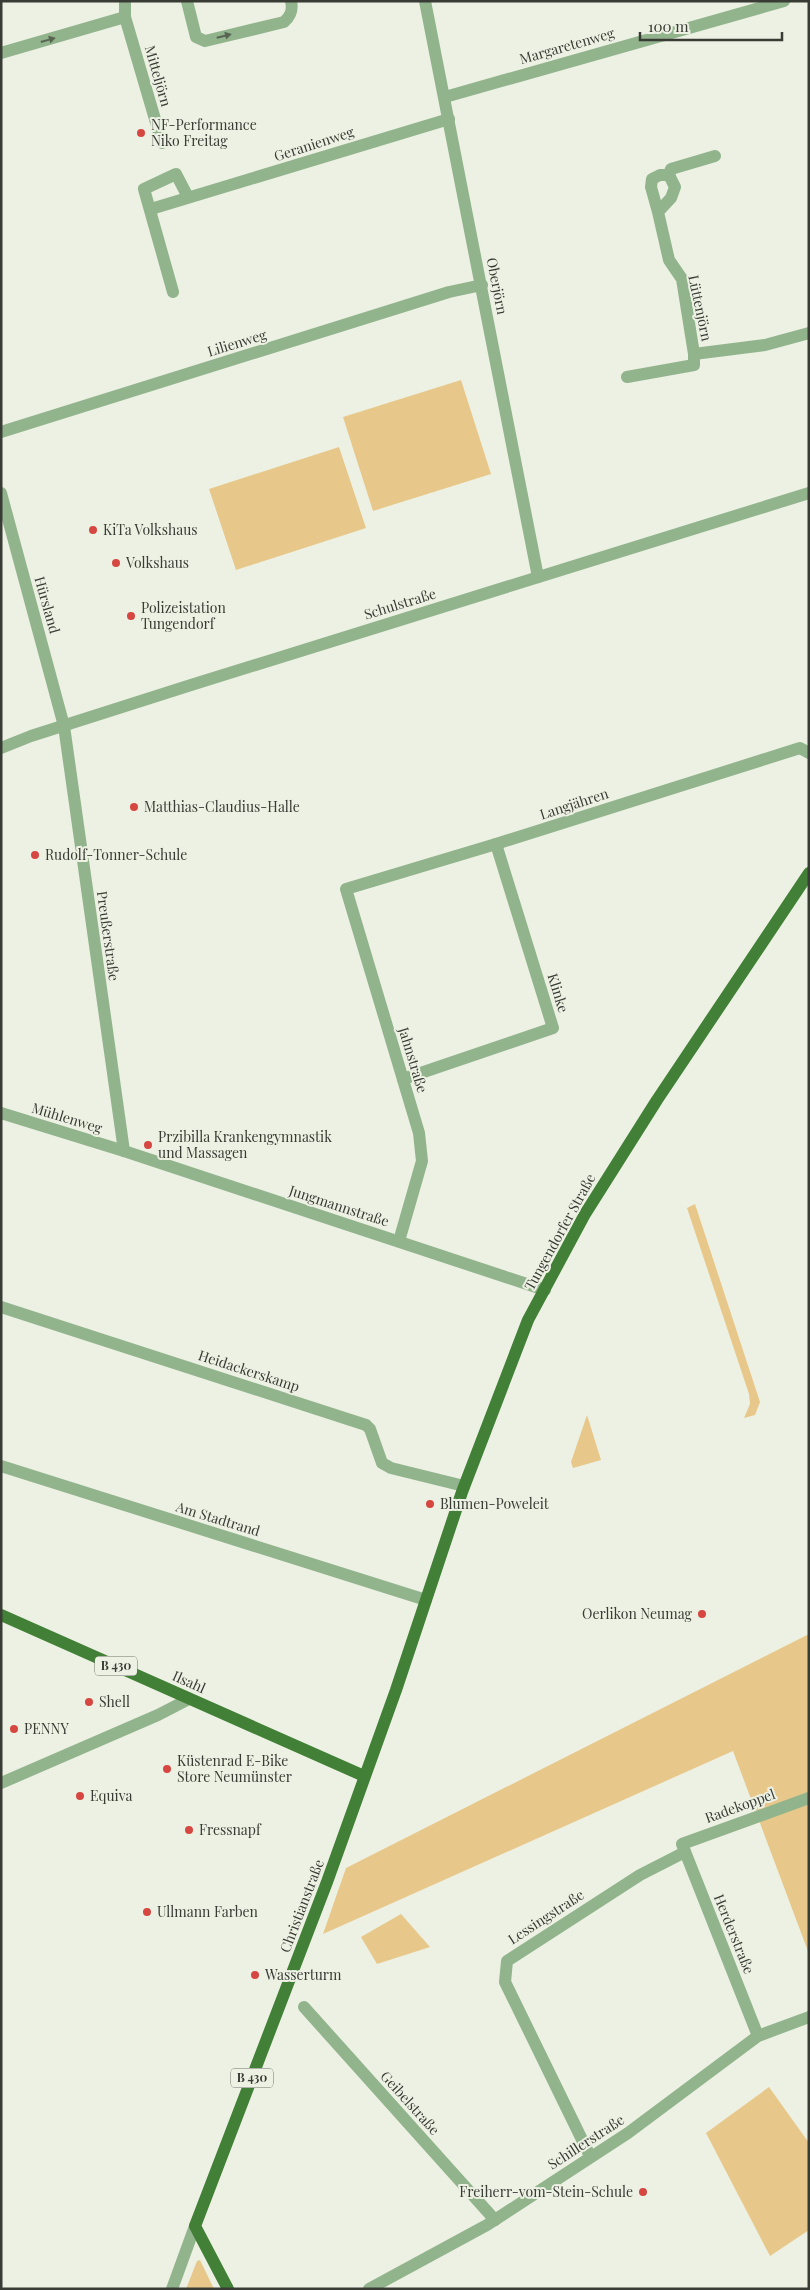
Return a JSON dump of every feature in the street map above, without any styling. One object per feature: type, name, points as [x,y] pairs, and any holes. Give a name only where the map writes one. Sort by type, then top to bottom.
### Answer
[{"type":"main road","name":"Tungendorfer Straße","points":[[412,1643],[464,1486],[528,1320],[585,1214],[657,1100],[809,873]]},
{"type":"main road","name":"Ilsahl","points":[[1,1615],[364,1776]]},
{"type":"main road","name":"Christianstraße","points":[[195,2226],[318,1906],[412,1643]]},
{"type":"main road","points":[[195,2226],[228,2289]]},
{"type":"street","name":"Mitteljörn","points":[[125,1],[125,17],[162,143]]},
{"type":"street","points":[[187,1],[196,37],[205,41],[284,22],[289,18],[292,11],[291,1]]},
{"type":"street","name":"Oberjörn","points":[[425,1],[538,577]]},
{"type":"street","name":"Margaretenweg","points":[[445,97],[784,1]]},
{"type":"street","points":[[1,53],[125,17]]},
{"type":"street","name":"Geranienweg","points":[[151,209],[448,119]]},
{"type":"street","name":"Lüttenjörn","points":[[627,377],[694,365],[694,354],[682,279],[669,260],[650,187],[652,179],[660,174],[669,175],[671,169],[715,156]]},
{"type":"street","points":[[173,292],[144,189],[176,174],[188,197]]},
{"type":"street","points":[[658,212],[671,198],[675,187],[669,175]]},
{"type":"street","name":"Lilienweg","points":[[1,432],[449,292],[482,285]]},
{"type":"street","name":"Lüttenjörn","points":[[694,354],[765,345],[809,333]]},
{"type":"street","name":"Hürsland","points":[[1,493],[64,726]]},
{"type":"street","name":"Schulstraße","points":[[1,748],[64,726],[809,493]]},
{"type":"street","name":"Preußerstraße","points":[[64,726],[124,1151]]},
{"type":"street","name":"Langjähren","points":[[346,889],[496,844],[800,748],[809,753]]},
{"type":"street","name":"Klinke","points":[[403,1079],[553,1028],[496,844]]},
{"type":"street","name":"Jahnstraße","points":[[346,889],[419,1133],[422,1161],[399,1241]]},
{"type":"street","name":"Mühlenweg","points":[[1,1113],[124,1151]]},
{"type":"street","name":"Jungmannstraße","points":[[124,1151],[545,1290]]},
{"type":"street","name":"Heidackerskamp","points":[[1,1307],[366,1424],[370,1429],[382,1463],[390,1468],[464,1486]]},
{"type":"street","name":"Am Stadtrand","points":[[1,1466],[426,1600]]},
{"type":"street","points":[[1,1783],[189,1699]]},
{"type":"street","name":"Radekoppel","points":[[684,1848],[809,1798]]},
{"type":"street","name":"Herderstraße","points":[[684,1848],[758,2036]]},
{"type":"street","name":"Lessingstraße","points":[[590,2156],[505,1982],[507,1961],[684,1848]]},
{"type":"street","name":"Geibelstraße","points":[[304,2007],[495,2220]]},
{"type":"street","name":"Schillerstraße","points":[[368,2289],[431,2257],[495,2220],[590,2156],[628,2133],[758,2036],[809,2017]]},
{"type":"street","name":"Christianstraße","points":[[172,2289],[195,2226]]},
{"type":"shaded area","points":[[461,380],[491,474],[373,511],[343,417]]},
{"type":"shaded area","points":[[339,447],[366,528],[236,570],[209,489]]},
{"type":"shaded area","points":[[695,1204],[760,1402],[755,1415],[744,1418],[750,1404],[749,1394],[687,1208]]},
{"type":"shaded area","points":[[587,1415],[601,1460],[573,1468],[571,1462]]},
{"type":"shaded area","points":[[809,1634],[809,1954],[733,1751],[323,1934],[346,1868]]},
{"type":"shaded area","points":[[401,1914],[430,1947],[377,1964],[361,1937]]},
{"type":"shaded area","points":[[769,2087],[809,2143],[809,2230],[770,2256],[706,2133]]},
{"type":"shaded area","points":[[200,2260],[214,2289],[186,2289],[197,2261]]},
{"type":"place","name":"NF-Performance Niko Freitag","points":[[141,133]]},
{"type":"place","name":"KiTa Volkshaus","points":[[93,530]]},
{"type":"place","name":"Volkshaus","points":[[116,563]]},
{"type":"place","name":"Polizeistation Tungendorf","points":[[131,616]]},
{"type":"place","name":"Matthias-Claudius-Halle","points":[[134,807]]},
{"type":"place","name":"Rudolf-Tonner-Schule","points":[[35,855]]},
{"type":"place","name":"Przibilla Krankengymnastik und Massagen","points":[[148,1145]]},
{"type":"place","name":"Blumen-Poweleit","points":[[430,1504]]},
{"type":"place","name":"Oerlikon Neumag","points":[[702,1614]]},
{"type":"place","name":"Shell","points":[[89,1702]]},
{"type":"place","name":"PENNY","points":[[14,1729]]},
{"type":"place","name":"Küstenrad E-Bike Store Neumünster","points":[[167,1769]]},
{"type":"place","name":"Equiva","points":[[80,1796]]},
{"type":"place","name":"Fressnapf","points":[[189,1830]]},
{"type":"place","name":"Ullmann Farben","points":[[147,1912]]},
{"type":"place","name":"Wasserturm","points":[[255,1975]]},
{"type":"place","name":"Freiherr-vom-Stein-Schule","points":[[643,2192]]}]
